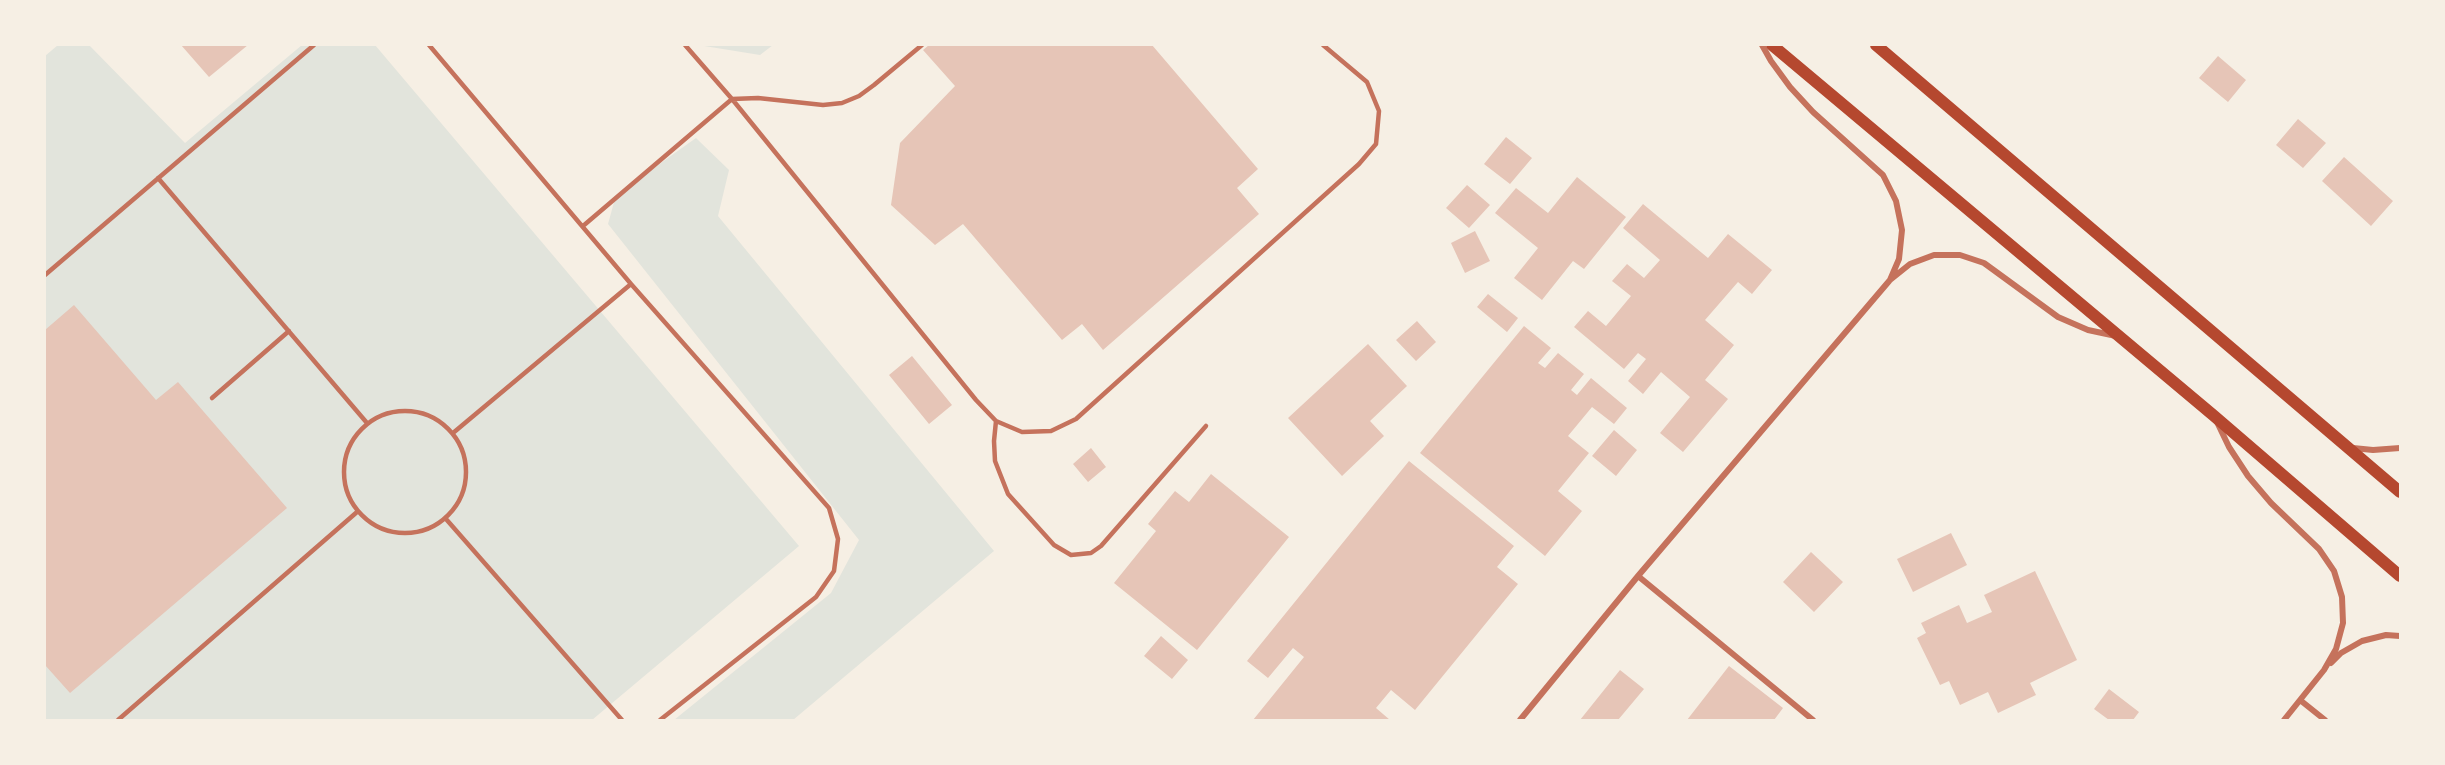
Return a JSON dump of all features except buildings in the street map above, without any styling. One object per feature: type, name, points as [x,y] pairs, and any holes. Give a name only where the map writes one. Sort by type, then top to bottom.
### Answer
[{"type":"main road","points":[[1772,45],[2213,415],[2400,576]]},
{"type":"main road","points":[[1876,45],[2400,492]]},
{"type":"street","points":[[1762,45],[1790,87],[1813,112],[1883,175],[1896,201],[1902,230],[1899,259],[1890,280]]},
{"type":"street","points":[[1520,720],[1638,576],[1890,280],[1910,264],[1934,255],[1960,255],[1984,263],[2058,317],[2088,330],[2120,337]]},
{"type":"street","points":[[2213,415],[2229,447],[2248,476],[2271,503],[2319,549],[2334,571],[2342,597],[2343,623],[2336,649],[2324,670]]},
{"type":"street","points":[[2348,448],[2373,450],[2400,448]]},
{"type":"street","points":[[1638,576],[1813,720]]},
{"type":"street","points":[[2284,720],[2324,670],[2341,653],[2362,641],[2386,635],[2400,636]]},
{"type":"street","points":[[2300,700],[2325,720]]},
{"type":"lane","points":[[45,275],[314,45]]},
{"type":"lane","points":[[429,45],[631,284],[829,508],[838,539],[834,571],[816,597],[660,720]]},
{"type":"lane","points":[[685,45],[732,99],[976,400],[996,421],[1022,432],[1051,430],[1076,419],[1359,164],[1376,144],[1379,111],[1367,82],[1323,45]]},
{"type":"lane","points":[[583,226],[732,99],[758,98],[823,105],[842,103],[859,96],[922,45]]},
{"type":"lane","points":[[158,178],[367,423]]},
{"type":"lane","points":[[453,433],[631,284]]},
{"type":"lane","points":[[212,398],[289,331]]},
{"type":"lane","points":[[396,411],[406,412],[427,415],[453,433],[466,461],[464,493],[446,519],[416,533],[384,531],[357,512],[343,482],[347,449],[367,423],[396,411]]},
{"type":"lane","points":[[996,421],[994,441],[996,461],[1008,494],[1054,545],[1071,555],[1091,553],[1101,546],[1206,426]]},
{"type":"lane","points":[[118,720],[357,512]]},
{"type":"lane","points":[[446,519],[622,720]]},
{"type":"shaded area","points":[[58,45],[89,45],[185,143],[302,45],[375,45],[799,546],[592,720],[45,720],[45,56]]},
{"type":"shaded area","points":[[698,45],[773,45],[760,55]]},
{"type":"shaded area","points":[[696,138],[729,170],[718,216],[994,551],[793,720],[674,720],[831,593],[859,540],[608,224],[616,195]]}]
